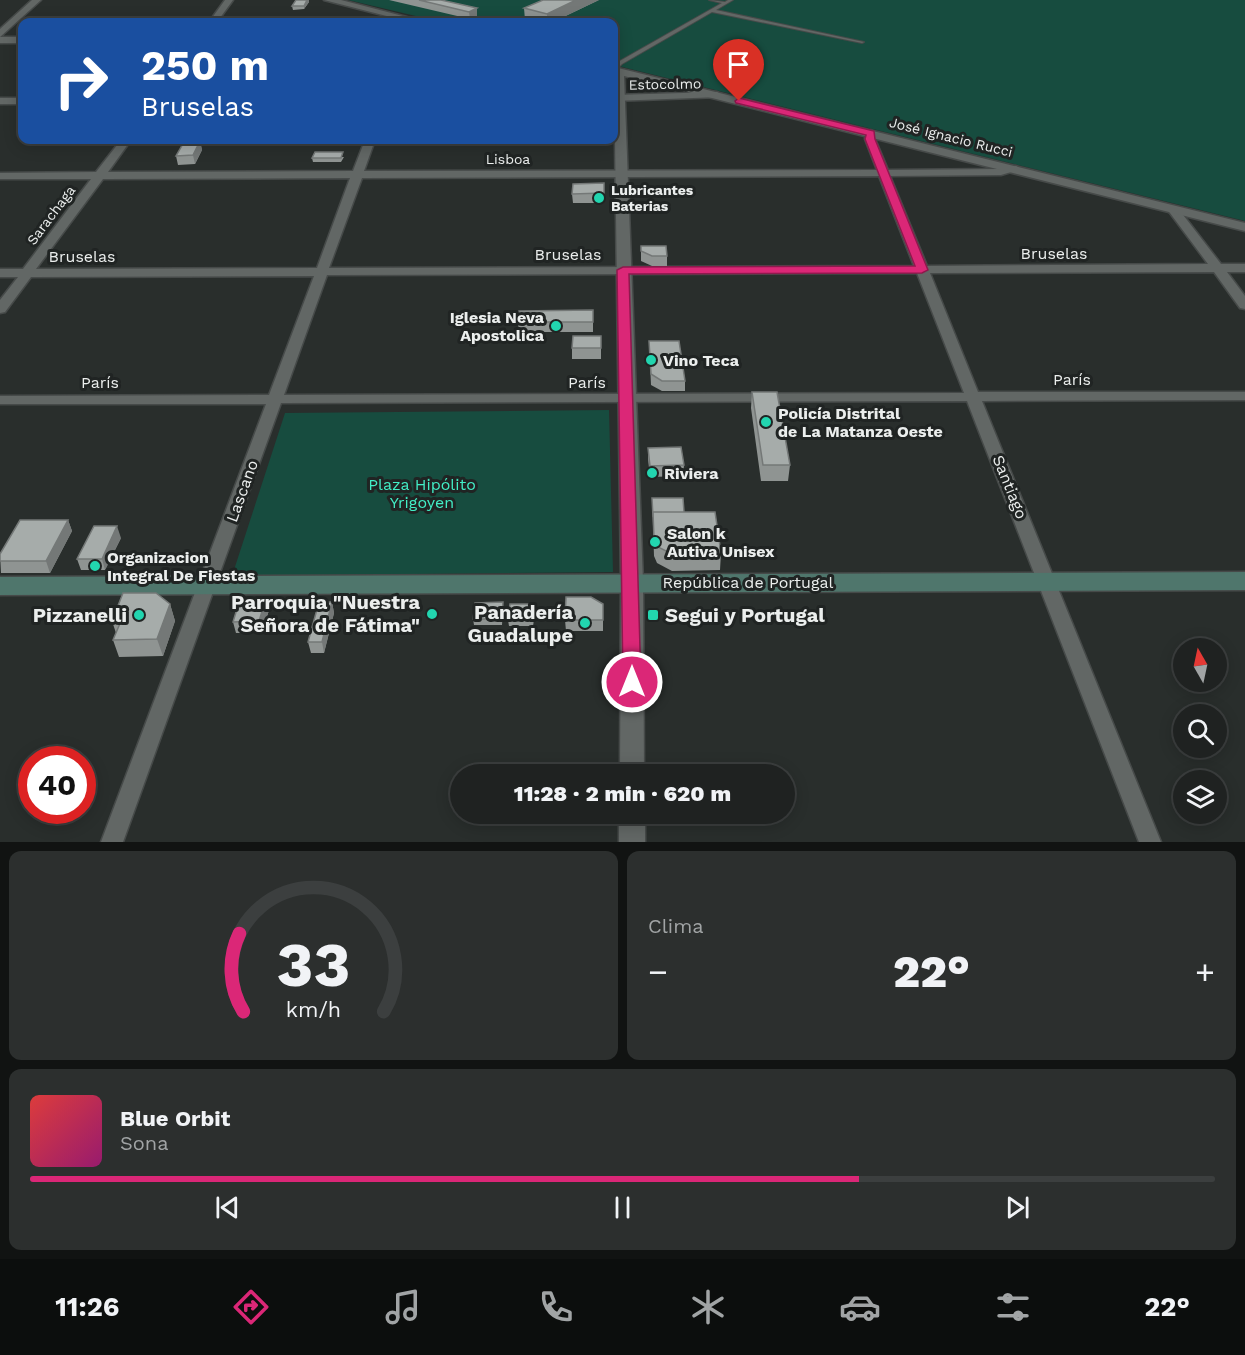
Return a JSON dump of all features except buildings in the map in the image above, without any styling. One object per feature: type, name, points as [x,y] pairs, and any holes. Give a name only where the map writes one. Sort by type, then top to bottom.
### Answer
[{"type":"main road","name":"República de Portugal","points":[[0,586],[1245,581]]},
{"type":"street","points":[[0,34],[37,0]]},
{"type":"street","points":[[216,18],[229,0]]},
{"type":"street","points":[[329,0],[400,18]]},
{"type":"street","points":[[0,40],[18,40]]},
{"type":"street","name":"José Ignacio Rucci","points":[[618,70],[1245,226]]},
{"type":"street","name":"Estocolmo","points":[[618,98],[717,95]]},
{"type":"street","points":[[0,101],[18,101]]},
{"type":"street","points":[[618,113],[622,174],[625,400],[632,582],[632,764]]},
{"type":"street","name":"Santiago","points":[[871,133],[870,139],[1150,842]]},
{"type":"street","name":"Sarachaga","points":[[0,309],[123,144]]},
{"type":"street","name":"Lascano","points":[[112,842],[369,144]]},
{"type":"street","name":"Lisboa","points":[[0,176],[885,173],[1001,172],[1016,169]]},
{"type":"street","points":[[1173,209],[1245,304]]},
{"type":"street","name":"Bruselas","points":[[0,273],[1245,268]]},
{"type":"street","name":"París","points":[[0,400],[625,400],[1245,396]]},
{"type":"street","points":[[632,824],[632,842]]},
{"type":"lane","points":[[711,0],[728,2]]},
{"type":"lane","points":[[618,66],[728,2]]},
{"type":"lane","points":[[712,11],[862,42]]},
{"type":"green space","points":[[348,0],[1245,0],[1245,221],[618,66],[618,18],[424,18]]},
{"type":"green space","name":"Plaza Hipólito Yrigoyen","points":[[609,410],[613,572],[232,576],[285,413]]},
{"type":"place","name":"Lubricantes Baterias","points":[[599,198]]},
{"type":"place","name":"Iglesia Neva Apostolica","points":[[556,326]]},
{"type":"place","name":"Vino Teca","points":[[651,360]]},
{"type":"place","name":"Policía Distrital de La Matanza Oeste","points":[[766,422]]},
{"type":"place","name":"Riviera","points":[[652,473]]},
{"type":"place","name":"Salon k Autiva Unisex","points":[[655,542]]},
{"type":"place","name":"Organizacion Integral De Fiestas","points":[[95,566]]},
{"type":"place","name":"Parroquia \"Nuestra Señora de Fátima\"","points":[[432,614]]},
{"type":"place","name":"Pizzanelli","points":[[139,615]]},
{"type":"place","name":"Segui y Portugal","points":[[653,615]]},
{"type":"place","name":"Panadería Guadalupe","points":[[585,623]]},
{"type":"route","points":[[632,682],[632,582],[623,270],[922,270],[870,139],[871,133],[739,101]]}]
